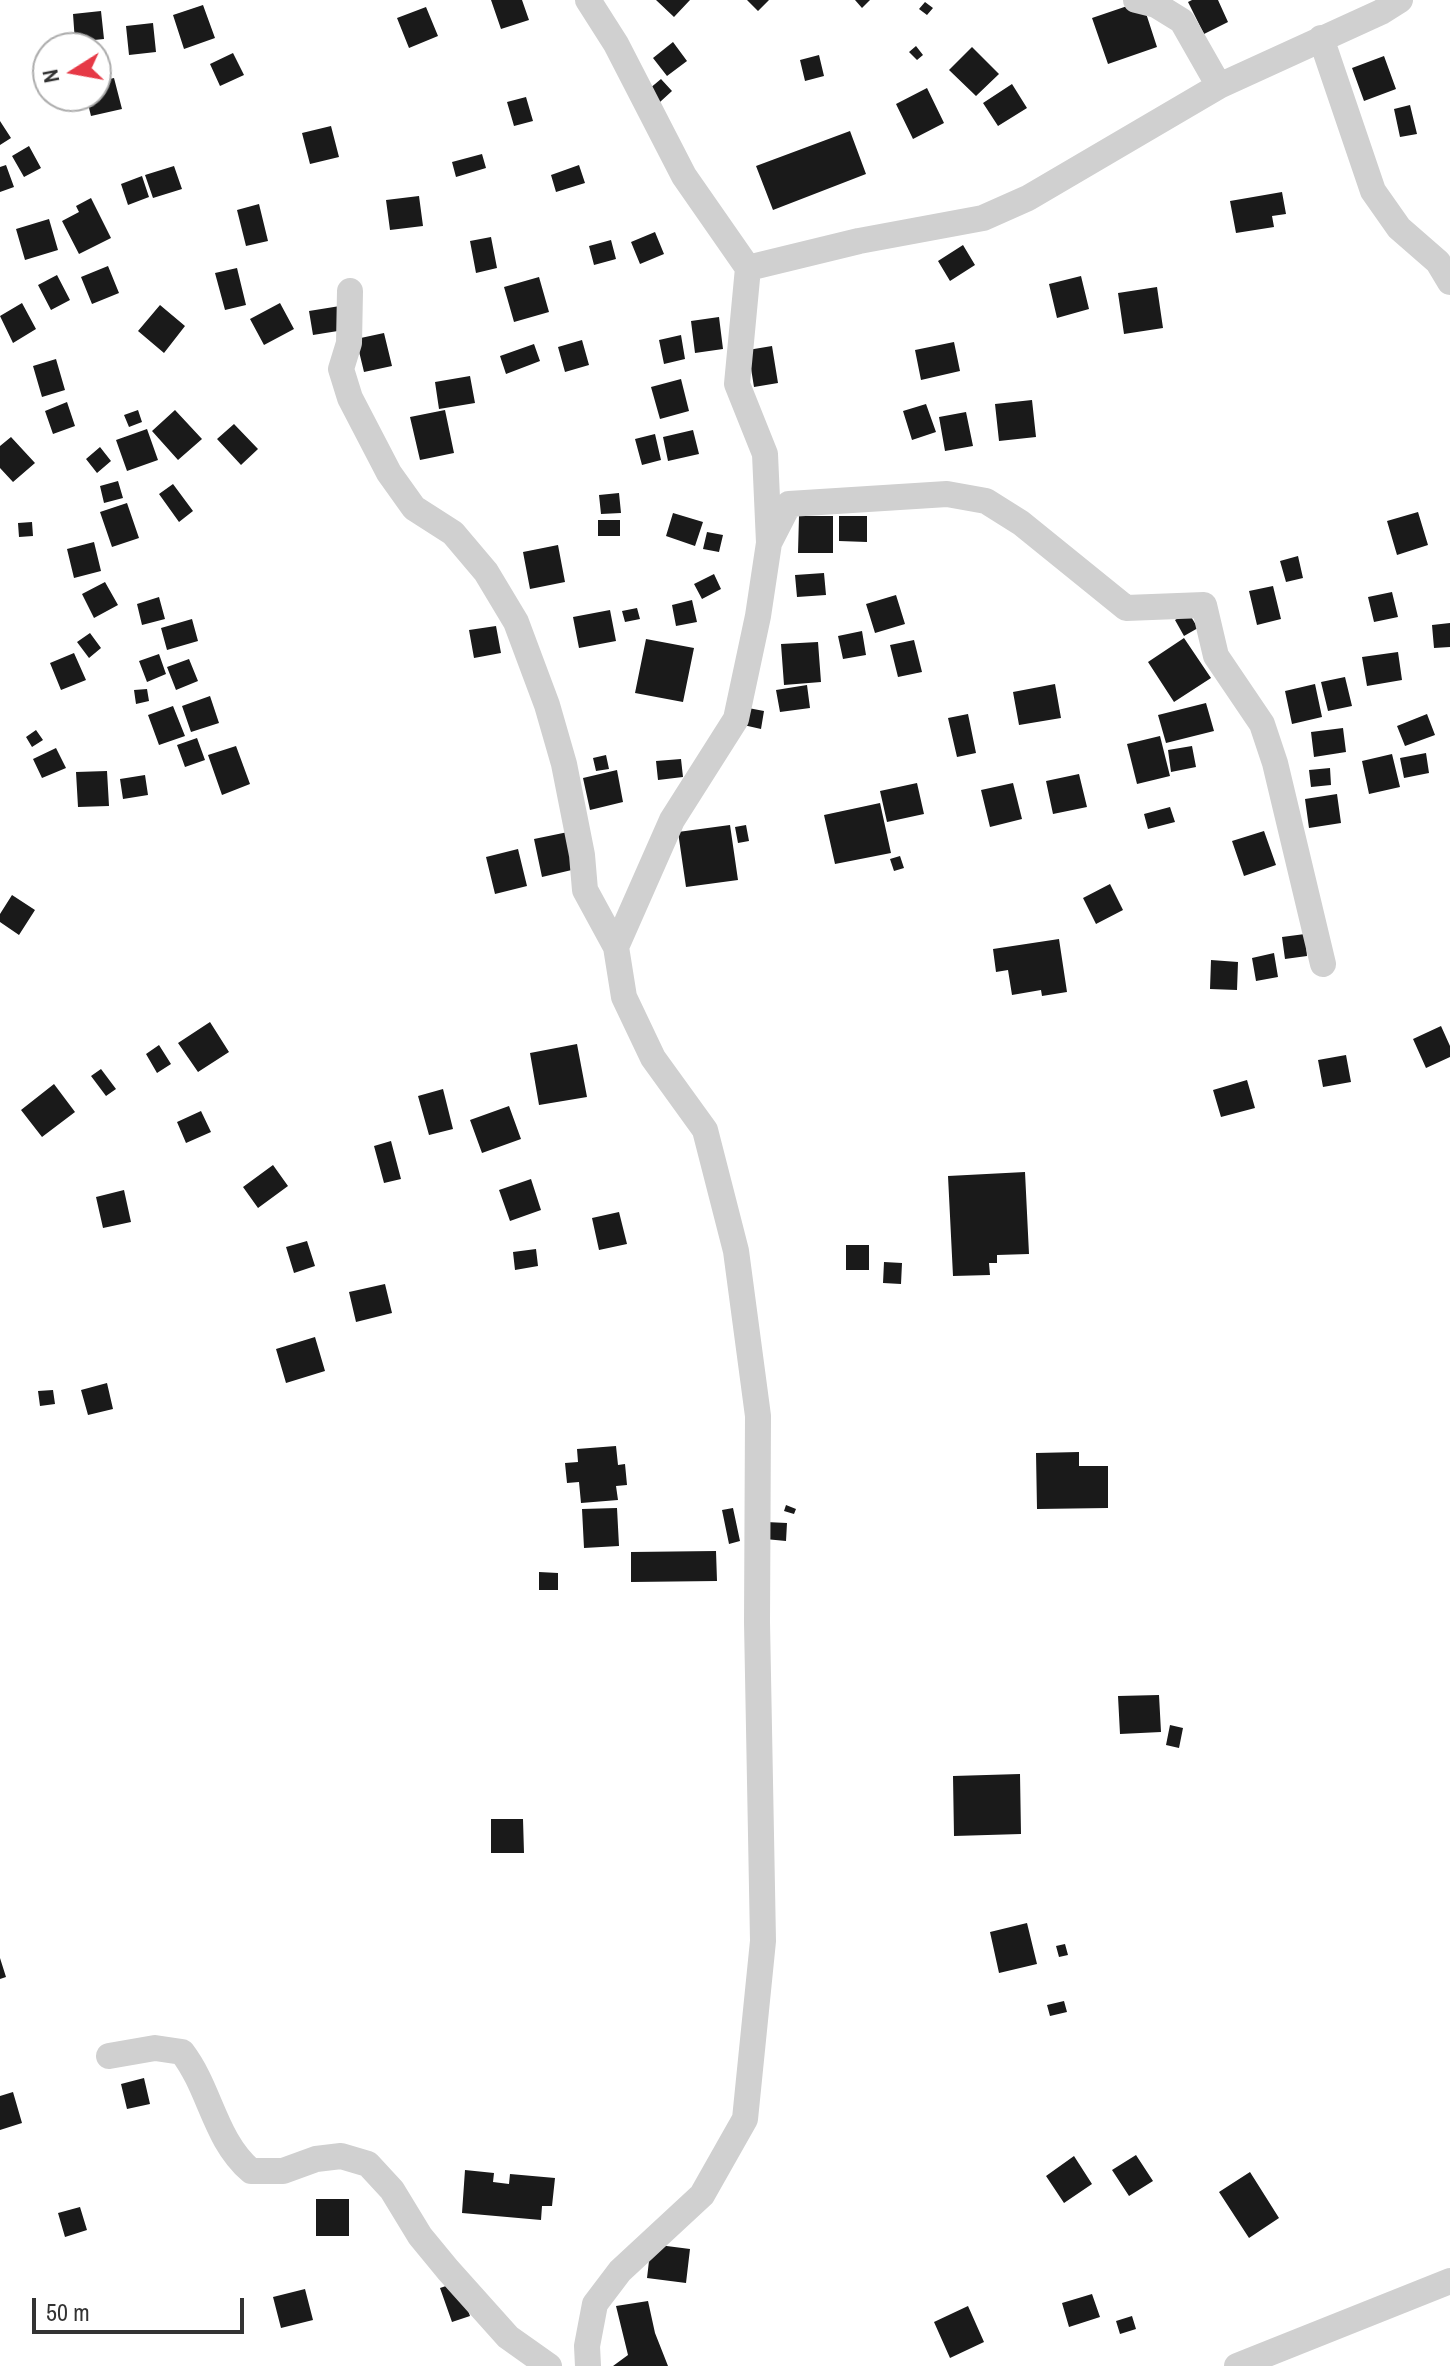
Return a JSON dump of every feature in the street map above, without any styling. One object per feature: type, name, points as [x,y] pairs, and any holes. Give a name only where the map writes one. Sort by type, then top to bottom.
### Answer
[{"type":"street","points":[[1136,0],[1156,5],[1182,21],[1219,86]]},
{"type":"street","points":[[748,268],[859,241],[983,218],[1028,198],[1219,86],[1381,12],[1400,0]]},
{"type":"street","points":[[590,1],[616,44],[684,176],[748,268],[737,384],[765,454],[769,543],[758,616],[736,719],[672,820],[616,947]]},
{"type":"street","points":[[1321,38],[1373,191],[1399,228],[1438,262],[1450,282]]},
{"type":"street","points":[[350,291],[349,343],[341,369],[350,398],[389,473],[414,508],[453,533],[486,572],[516,622],[547,705],[564,764],[582,855],[585,890],[616,947],[624,997],[653,1058],[705,1130],[736,1251],[758,1416],[757,1622],[763,1941],[745,2119],[702,2195],[620,2271],[595,2304],[587,2346],[588,2366]]},
{"type":"street","points":[[769,543],[789,504],[947,494],[986,501],[1021,523],[1126,608],[1204,605],[1216,656],[1262,724],[1275,763],[1323,964]]},
{"type":"street","points":[[109,2056],[155,2048],[182,2052],[195,2069],[220,2132],[236,2158],[251,2171],[283,2171],[316,2159],[341,2156],[368,2164],[392,2190],[420,2236],[468,2293],[508,2337],[549,2366]]},
{"type":"street","points":[[1237,2366],[1450,2281]]},
{"type":"building","points":[[491,0],[522,0],[529,20],[501,29]]},
{"type":"building","points":[[656,0],[690,0],[674,17]]},
{"type":"building","points":[[747,0],[769,0],[758,11]]},
{"type":"building","points":[[855,0],[870,0],[862,8]]},
{"type":"building","points":[[1218,0],[1228,22],[1204,34],[1188,2]]},
{"type":"building","points":[[1142,1],[1157,47],[1108,64],[1092,18]]},
{"type":"building","points":[[925,2],[933,8],[927,15],[919,9]]},
{"type":"building","points":[[203,5],[215,38],[184,49],[173,15]]},
{"type":"building","points":[[426,7],[438,36],[409,48],[397,18]]},
{"type":"building","points":[[101,11],[103,32],[74,32],[73,14]]},
{"type":"building","points":[[153,23],[156,52],[129,55],[126,26]]},
{"type":"building","points":[[673,42],[687,61],[667,76],[653,58]]},
{"type":"building","points":[[916,46],[923,55],[917,60],[909,52]]},
{"type":"building","points":[[972,47],[999,74],[976,96],[949,70]]},
{"type":"building","points":[[233,53],[244,75],[220,86],[210,64]]},
{"type":"building","points":[[819,55],[824,76],[805,81],[800,60]]},
{"type":"building","points":[[1384,56],[1396,89],[1364,101],[1352,68]]},
{"type":"building","points":[[112,78],[122,109],[112,111]]},
{"type":"building","points":[[661,79],[672,91],[660,102],[649,89]]},
{"type":"building","points":[[1012,84],[1027,108],[998,126],[983,103]]},
{"type":"building","points":[[927,88],[944,123],[913,139],[896,104]]},
{"type":"building","points":[[526,97],[533,121],[514,126],[507,102]]},
{"type":"building","points":[[1410,105],[1417,134],[1400,137],[1394,109]]},
{"type":"building","points":[[0,121],[11,138],[0,145]]},
{"type":"building","points":[[331,126],[339,157],[310,164],[302,133]]},
{"type":"building","points":[[850,131],[866,174],[773,210],[756,166]]},
{"type":"building","points":[[29,146],[41,168],[24,177],[12,156]]},
{"type":"building","points":[[482,154],[486,168],[456,177],[452,162]]},
{"type":"building","points":[[6,165],[14,187],[0,192],[0,167]]},
{"type":"building","points":[[579,165],[585,183],[556,192],[551,175]]},
{"type":"building","points":[[174,166],[182,189],[153,198],[145,175]]},
{"type":"building","points":[[142,176],[149,197],[128,205],[121,184]]},
{"type":"building","points":[[1282,192],[1286,214],[1272,216],[1274,227],[1236,233],[1230,201]]},
{"type":"building","points":[[419,196],[423,226],[390,230],[386,200]]},
{"type":"building","points":[[91,198],[111,238],[79,254],[62,221],[79,212],[76,206]]},
{"type":"building","points":[[259,204],[268,241],[246,246],[237,210]]},
{"type":"building","points":[[49,219],[58,250],[25,260],[16,229]]},
{"type":"building","points":[[655,232],[664,254],[640,264],[631,242]]},
{"type":"building","points":[[491,237],[497,268],[476,273],[470,241]]},
{"type":"building","points":[[611,240],[616,259],[594,265],[589,246]]},
{"type":"building","points":[[963,245],[975,265],[950,281],[938,261]]},
{"type":"building","points":[[108,266],[119,293],[92,304],[81,277]]},
{"type":"building","points":[[237,268],[246,305],[225,310],[215,273]]},
{"type":"building","points":[[57,275],[70,300],[51,310],[38,285]]},
{"type":"building","points":[[1081,276],[1089,309],[1057,318],[1049,284]]},
{"type":"building","points":[[539,277],[549,312],[514,322],[504,287]]},
{"type":"building","points":[[1157,287],[1163,328],[1124,334],[1118,293]]},
{"type":"building","points":[[22,303],[36,329],[13,343],[0,316]]},
{"type":"building","points":[[280,303],[294,329],[264,345],[250,319]]},
{"type":"building","points":[[160,305],[185,326],[164,353],[138,331]]},
{"type":"building","points":[[340,306],[344,330],[313,335],[309,311]]},
{"type":"building","points":[[719,317],[723,349],[695,353],[691,321]]},
{"type":"building","points":[[384,333],[392,366],[364,372],[356,339]]},
{"type":"building","points":[[681,335],[685,359],[664,364],[659,340]]},
{"type":"building","points":[[582,340],[589,365],[565,372],[558,347]]},
{"type":"building","points":[[954,342],[960,371],[921,380],[915,350]]},
{"type":"building","points":[[534,344],[540,361],[506,374],[500,356]]},
{"type":"building","points":[[772,346],[778,383],[754,387],[748,350]]},
{"type":"building","points":[[56,359],[65,390],[42,397],[33,366]]},
{"type":"building","points":[[470,376],[475,403],[439,409],[435,382]]},
{"type":"building","points":[[681,379],[689,411],[660,419],[651,387]]},
{"type":"building","points":[[1032,400],[1036,437],[999,441],[995,404]]},
{"type":"building","points":[[67,402],[75,426],[53,434],[45,411]]},
{"type":"building","points":[[926,404],[936,432],[912,440],[903,411]]},
{"type":"building","points":[[138,410],[142,422],[129,427],[124,415]]},
{"type":"building","points":[[175,410],[202,439],[178,460],[152,431]]},
{"type":"building","points":[[445,410],[454,453],[420,460],[410,417]]},
{"type":"building","points":[[966,412],[973,446],[945,451],[939,417]]},
{"type":"building","points":[[234,424],[258,449],[241,465],[217,439]]},
{"type":"building","points":[[147,429],[158,460],[127,471],[116,440]]},
{"type":"building","points":[[693,430],[699,454],[668,461],[663,437]]},
{"type":"building","points":[[655,434],[661,460],[642,465],[635,439]]},
{"type":"building","points":[[11,437],[35,463],[13,482],[0,468],[0,446]]},
{"type":"building","points":[[100,447],[111,461],[97,473],[86,459]]},
{"type":"building","points":[[118,481],[123,498],[104,503],[100,486]]},
{"type":"building","points":[[173,484],[193,511],[179,522],[159,494]]},
{"type":"building","points":[[619,493],[621,513],[601,514],[599,495]]},
{"type":"building","points":[[127,503],[139,538],[112,547],[100,512]]},
{"type":"building","points":[[1418,512],[1428,545],[1397,555],[1387,521]]},
{"type":"building","points":[[673,513],[703,522],[695,546],[666,536]]},
{"type":"building","points":[[799,516],[833,516],[833,553],[798,553]]},
{"type":"building","points":[[839,516],[867,516],[867,542],[839,541]]},
{"type":"building","points":[[598,520],[620,520],[620,536],[598,536]]},
{"type":"building","points":[[32,522],[33,536],[19,537],[18,523]]},
{"type":"building","points":[[707,532],[723,535],[719,552],[703,549]]},
{"type":"building","points":[[94,542],[101,571],[74,578],[67,549]]},
{"type":"building","points":[[558,545],[565,582],[530,589],[523,552]]},
{"type":"building","points":[[1298,556],[1303,578],[1286,582],[1280,561]]},
{"type":"building","points":[[824,573],[826,595],[797,597],[795,575]]},
{"type":"building","points":[[714,574],[721,589],[702,599],[694,584]]},
{"type":"building","points":[[105,582],[118,605],[94,618],[82,594]]},
{"type":"building","points":[[1273,586],[1281,619],[1257,625],[1249,591]]},
{"type":"building","points":[[1392,592],[1398,617],[1374,622],[1368,597]]},
{"type":"building","points":[[896,595],[905,624],[875,633],[866,604]]},
{"type":"building","points":[[159,597],[165,619],[142,625],[137,604]]},
{"type":"building","points":[[692,600],[697,622],[676,626],[672,605]]},
{"type":"building","points":[[637,608],[640,619],[625,622],[622,611]]},
{"type":"building","points":[[610,610],[616,641],[579,648],[573,617]]},
{"type":"building","points":[[1188,612],[1198,628],[1184,636],[1175,620]]},
{"type":"building","points":[[192,619],[198,641],[167,650],[161,628]]},
{"type":"building","points":[[1450,623],[1450,647],[1434,648],[1432,625]]},
{"type":"building","points":[[496,626],[501,653],[474,658],[469,630]]},
{"type":"building","points":[[862,631],[866,655],[843,659],[838,636]]},
{"type":"building","points":[[90,633],[101,648],[89,658],[77,642]]},
{"type":"building","points":[[1184,638],[1211,678],[1174,702],[1148,662]]},
{"type":"building","points":[[646,639],[694,648],[683,702],[635,693]]},
{"type":"building","points":[[914,640],[922,672],[898,677],[890,645]]},
{"type":"building","points":[[818,642],[821,682],[784,685],[781,644]]},
{"type":"building","points":[[1398,652],[1402,680],[1367,686],[1362,657]]},
{"type":"building","points":[[74,653],[86,680],[61,690],[50,663]]},
{"type":"building","points":[[159,654],[166,674],[147,682],[139,661]]},
{"type":"building","points":[[189,659],[198,681],[176,690],[167,667]]},
{"type":"building","points":[[1345,677],[1352,706],[1328,711],[1321,682]]},
{"type":"building","points":[[1055,684],[1061,718],[1019,725],[1013,692]]},
{"type":"building","points":[[1315,684],[1322,717],[1292,724],[1285,691]]},
{"type":"building","points":[[807,685],[810,708],[780,712],[776,690]]},
{"type":"building","points":[[147,689],[149,701],[136,704],[134,690]]},
{"type":"building","points":[[210,696],[219,723],[191,732],[182,706]]},
{"type":"building","points":[[1206,703],[1214,731],[1166,743],[1158,715]]},
{"type":"building","points":[[173,706],[185,736],[159,745],[148,715]]},
{"type":"building","points":[[743,707],[764,711],[761,729],[739,724]]},
{"type":"building","points":[[968,714],[976,753],[957,757],[948,718]]},
{"type":"building","points":[[1427,714],[1435,735],[1405,746],[1397,726]]},
{"type":"building","points":[[1343,728],[1346,752],[1314,757],[1311,732]]},
{"type":"building","points":[[36,730],[43,740],[32,747],[26,737]]},
{"type":"building","points":[[1160,736],[1170,776],[1137,784],[1127,744]]},
{"type":"building","points":[[197,738],[205,760],[185,767],[177,745]]},
{"type":"building","points":[[236,746],[250,784],[222,795],[208,755]]},
{"type":"building","points":[[1192,746],[1196,767],[1171,772],[1168,750]]},
{"type":"building","points":[[56,748],[66,768],[42,778],[33,759]]},
{"type":"building","points":[[1426,753],[1429,773],[1404,778],[1400,758]]},
{"type":"building","points":[[1392,754],[1400,787],[1369,794],[1362,761]]},
{"type":"building","points":[[606,755],[609,769],[596,771],[593,758]]},
{"type":"building","points":[[681,759],[683,777],[658,780],[656,761]]},
{"type":"building","points":[[1330,768],[1331,785],[1311,787],[1309,770]]},
{"type":"building","points":[[617,770],[623,802],[590,810],[583,778]]},
{"type":"building","points":[[107,771],[109,806],[78,807],[76,772]]},
{"type":"building","points":[[1079,774],[1087,807],[1053,814],[1046,781]]},
{"type":"building","points":[[145,775],[148,795],[123,799],[120,779]]},
{"type":"building","points":[[917,783],[924,814],[887,822],[880,791]]},
{"type":"building","points":[[1013,783],[1022,819],[990,827],[981,790]]},
{"type":"building","points":[[1337,794],[1341,823],[1309,828],[1305,799]]},
{"type":"building","points":[[880,803],[891,853],[835,864],[824,815]]},
{"type":"building","points":[[1170,807],[1175,822],[1148,829],[1144,814]]},
{"type":"building","points":[[730,825],[738,880],[686,887],[678,832]]},
{"type":"building","points":[[746,825],[749,841],[738,843],[735,827]]},
{"type":"building","points":[[1264,831],[1276,865],[1244,876],[1232,841]]},
{"type":"building","points":[[568,832],[576,869],[542,877],[534,839]]},
{"type":"building","points":[[518,849],[527,886],[495,894],[486,857]]},
{"type":"building","points":[[900,856],[904,868],[894,871],[890,859]]},
{"type":"building","points":[[1110,884],[1123,910],[1096,924],[1083,898]]},
{"type":"building","points":[[12,895],[35,910],[19,935],[0,922],[0,914]]},
{"type":"building","points":[[1305,934],[1307,956],[1285,959],[1282,937]]},
{"type":"building","points":[[1059,939],[1067,992],[1042,996],[1041,990],[1012,995],[1008,970],[996,972],[993,949]]},
{"type":"building","points":[[1274,953],[1278,977],[1256,981],[1252,958]]},
{"type":"building","points":[[1211,960],[1238,962],[1237,990],[1210,989]]},
{"type":"building","points":[[210,1022],[229,1052],[198,1072],[178,1043]]},
{"type":"building","points":[[1441,1026],[1450,1046],[1450,1057],[1426,1068],[1413,1039]]},
{"type":"building","points":[[577,1044],[587,1097],[539,1105],[530,1053]]},
{"type":"building","points":[[159,1045],[171,1064],[157,1073],[146,1054]]},
{"type":"building","points":[[1346,1055],[1351,1082],[1323,1087],[1318,1060]]},
{"type":"building","points":[[101,1069],[116,1089],[106,1096],[91,1076]]},
{"type":"building","points":[[1247,1080],[1255,1108],[1221,1117],[1213,1090]]},
{"type":"building","points":[[54,1084],[75,1112],[42,1137],[21,1110]]},
{"type":"building","points":[[443,1089],[453,1129],[429,1135],[418,1096]]},
{"type":"building","points":[[509,1106],[521,1139],[482,1153],[470,1120]]},
{"type":"building","points":[[201,1111],[211,1132],[186,1143],[177,1122]]},
{"type":"building","points":[[391,1141],[401,1179],[384,1183],[374,1146]]},
{"type":"building","points":[[273,1165],[288,1186],[258,1208],[243,1187]]},
{"type":"building","points":[[1025,1172],[1029,1254],[997,1255],[997,1263],[989,1263],[990,1275],[953,1276],[948,1176]]},
{"type":"building","points":[[531,1179],[541,1210],[510,1221],[499,1190]]},
{"type":"building","points":[[124,1190],[131,1222],[103,1228],[96,1197]]},
{"type":"building","points":[[619,1212],[627,1244],[599,1250],[592,1218]]},
{"type":"building","points":[[307,1241],[315,1266],[294,1273],[286,1247]]},
{"type":"building","points":[[846,1245],[869,1245],[869,1270],[846,1270]]},
{"type":"building","points":[[536,1249],[538,1266],[515,1270],[513,1252]]},
{"type":"building","points":[[884,1262],[902,1263],[901,1284],[883,1283]]},
{"type":"building","points":[[385,1284],[392,1313],[356,1322],[349,1292]]},
{"type":"building","points":[[315,1337],[325,1371],[286,1383],[276,1349]]},
{"type":"building","points":[[107,1383],[113,1409],[88,1415],[81,1390]]},
{"type":"building","points":[[53,1390],[55,1404],[40,1406],[38,1391]]},
{"type":"building","points":[[616,1446],[618,1465],[625,1464],[627,1485],[616,1486],[618,1500],[581,1503],[579,1482],[567,1483],[565,1463],[578,1462],[577,1449]]},
{"type":"building","points":[[1079,1452],[1079,1466],[1108,1466],[1108,1508],[1037,1509],[1036,1453]]},
{"type":"building","points":[[786,1505],[796,1509],[794,1514],[784,1511]]},
{"type":"building","points":[[617,1508],[619,1546],[584,1548],[582,1509]]},
{"type":"building","points":[[733,1508],[740,1541],[729,1544],[722,1510]]},
{"type":"building","points":[[766,1522],[787,1523],[786,1541],[765,1539]]},
{"type":"building","points":[[716,1551],[717,1581],[631,1582],[631,1552]]},
{"type":"building","points":[[539,1572],[558,1573],[558,1590],[539,1590]]},
{"type":"building","points":[[1159,1695],[1161,1732],[1120,1734],[1118,1696]]},
{"type":"building","points":[[1170,1725],[1183,1728],[1179,1748],[1166,1745]]},
{"type":"building","points":[[1020,1774],[1021,1834],[954,1836],[953,1776]]},
{"type":"building","points":[[491,1819],[523,1819],[524,1853],[491,1853]]},
{"type":"building","points":[[1027,1923],[1037,1964],[999,1973],[990,1932]]},
{"type":"building","points":[[1065,1944],[1068,1955],[1059,1957],[1056,1946]]},
{"type":"building","points":[[0,1958],[6,1977],[0,1979]]},
{"type":"building","points":[[1064,2001],[1067,2012],[1050,2016],[1047,2005]]},
{"type":"building","points":[[144,2078],[150,2104],[127,2109],[121,2084]]},
{"type":"building","points":[[13,2092],[22,2123],[0,2130],[0,2096]]},
{"type":"building","points":[[1136,2155],[1153,2181],[1129,2196],[1112,2170]]},
{"type":"building","points":[[1074,2156],[1092,2184],[1064,2203],[1046,2176]]},
{"type":"building","points":[[465,2170],[494,2173],[493,2182],[509,2184],[510,2174],[555,2178],[552,2206],[542,2206],[541,2220],[462,2213]]},
{"type":"building","points":[[1250,2172],[1279,2218],[1249,2238],[1219,2192]]},
{"type":"building","points":[[316,2199],[349,2199],[349,2236],[316,2236]]},
{"type":"building","points":[[80,2207],[87,2230],[65,2237],[58,2213]]},
{"type":"building","points":[[651,2244],[690,2249],[686,2283],[647,2278]]},
{"type":"building","points":[[458,2282],[470,2316],[452,2322],[440,2288]]},
{"type":"building","points":[[305,2289],[313,2320],[281,2328],[273,2297]]},
{"type":"building","points":[[1092,2294],[1100,2317],[1069,2327],[1062,2303]]},
{"type":"building","points":[[648,2301],[655,2333],[668,2366],[613,2366],[628,2355],[616,2306]]},
{"type":"building","points":[[968,2306],[984,2342],[950,2358],[934,2322]]},
{"type":"building","points":[[1132,2316],[1136,2329],[1120,2334],[1116,2321]]}]
